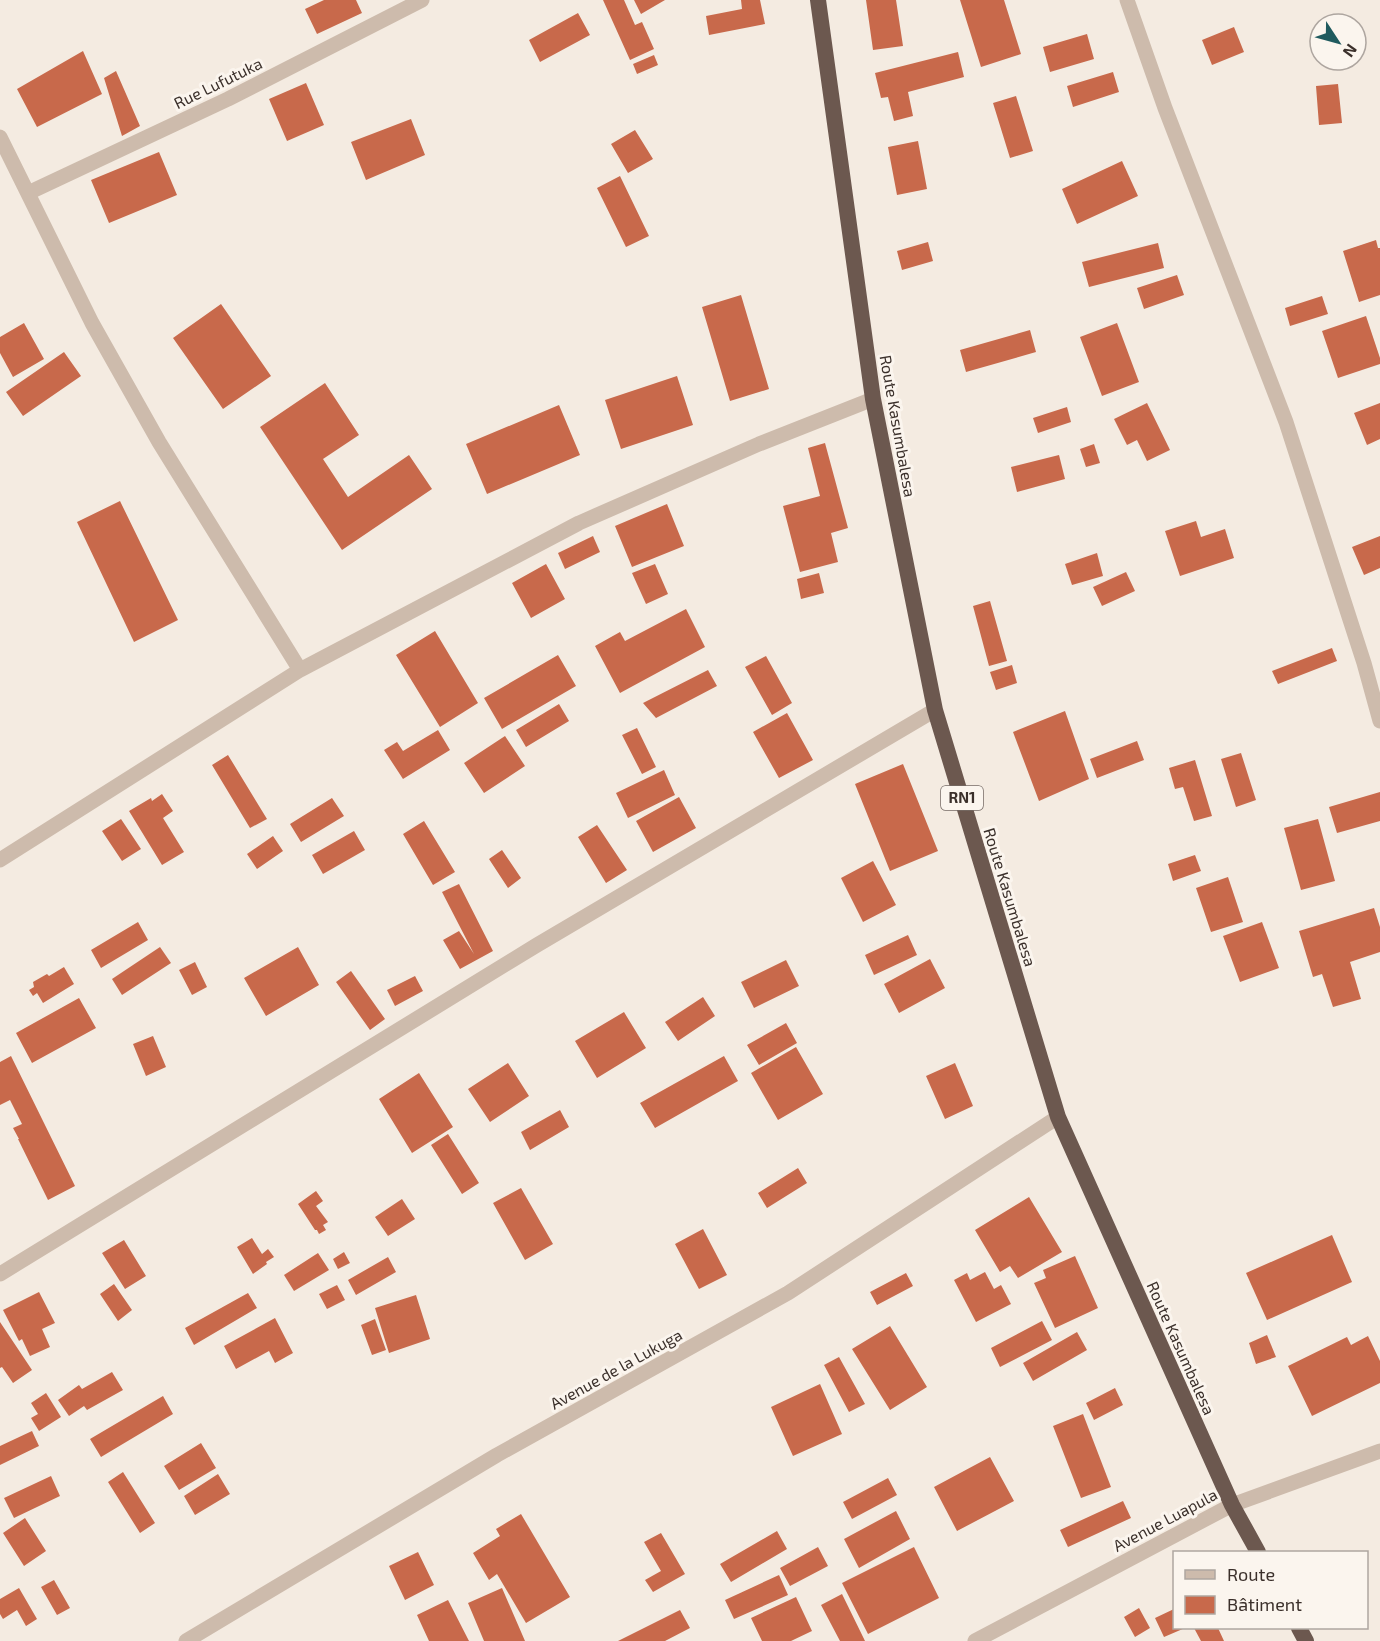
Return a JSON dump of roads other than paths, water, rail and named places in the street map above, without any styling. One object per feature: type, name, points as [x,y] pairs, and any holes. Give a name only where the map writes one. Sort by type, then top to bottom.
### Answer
[{"type":"highway","name":"Route Kasumbalesa","points":[[818,0],[873,399],[935,710],[1058,1117],[1232,1505],[1257,1551]]},
{"type":"street","name":"Rue Lufutuka","points":[[28,193],[228,99],[422,0]]},
{"type":"street","points":[[1127,0],[1165,108],[1286,422],[1364,663],[1380,721]]},
{"type":"street","points":[[0,137],[93,323],[159,442],[300,670]]},
{"type":"street","points":[[0,860],[300,670],[579,523],[759,444],[873,399]]},
{"type":"street","points":[[0,1274],[527,951],[935,710]]},
{"type":"street","name":"Avenue de la Lukuga","points":[[186,1641],[487,1461],[788,1293],[1058,1117]]},
{"type":"street","name":"Avenue Luapula","points":[[975,1641],[1232,1505],[1380,1451]]}]
